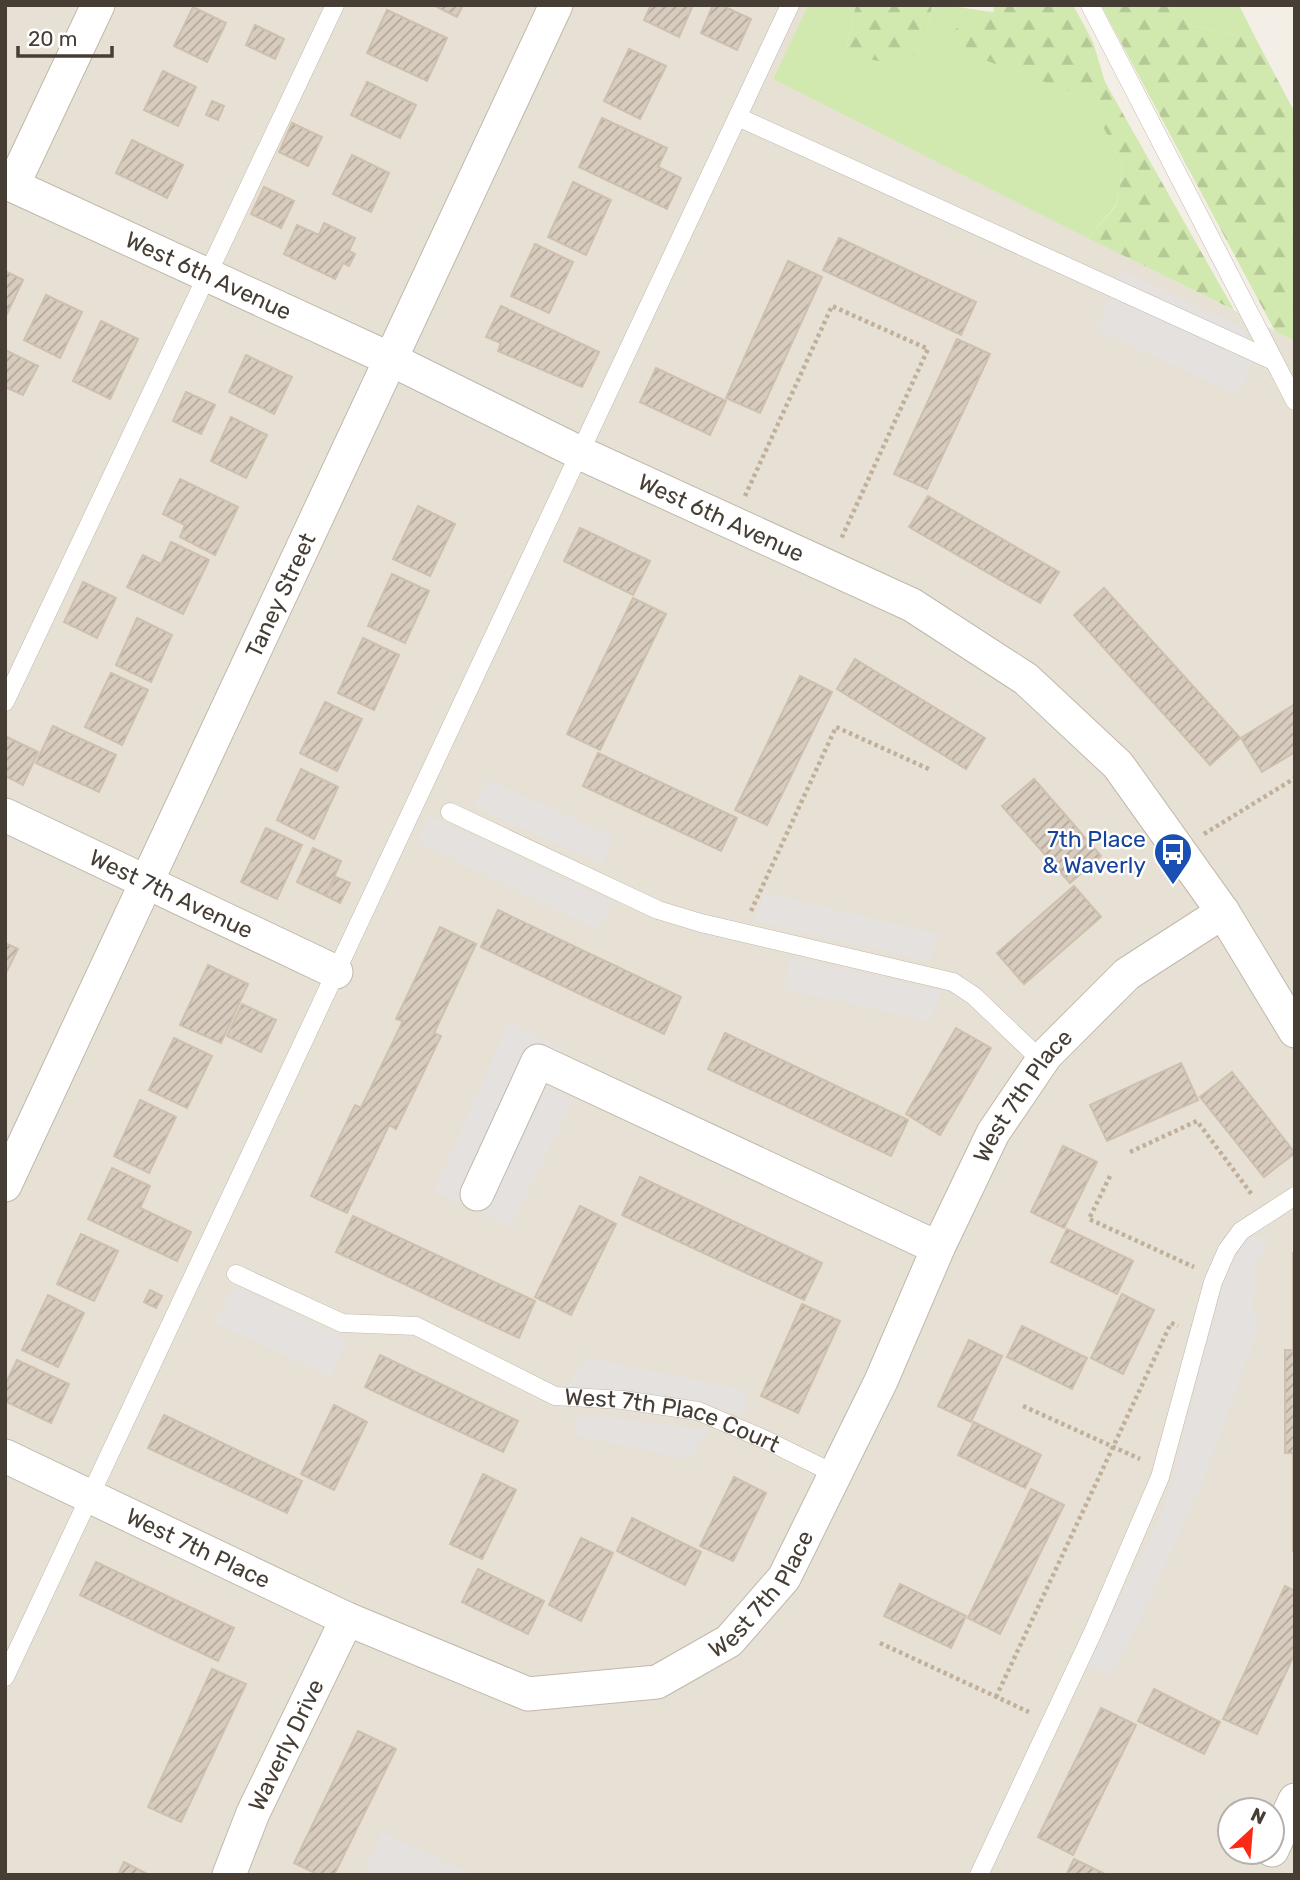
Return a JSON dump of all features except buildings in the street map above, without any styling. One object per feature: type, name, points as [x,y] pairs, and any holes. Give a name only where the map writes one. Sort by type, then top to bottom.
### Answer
[{"type":"street","points":[[9,184],[98,5]]},
{"type":"street","name":"Taney Street","points":[[5,1185],[556,5]]},
{"type":"street","name":"West 6th Avenue","points":[[9,184],[390,359],[580,453],[912,605],[1026,679],[1118,765],[1223,912],[1295,1031]]},
{"type":"street","name":"West 7th Avenue","points":[[5,816],[336,972]]},
{"type":"street","name":"West 7th Place","points":[[5,1456],[347,1619],[528,1694],[657,1682],[729,1641],[784,1578],[881,1381],[938,1248],[993,1133],[1042,1061],[1127,974],[1223,912]]},
{"type":"street","points":[[477,1194],[538,1061],[938,1248]]},
{"type":"street","name":"Waverly Drive","points":[[229,1875],[253,1813],[347,1619]]},
{"type":"street","points":[[1286,1820],[1295,1800]]},
{"type":"lane","points":[[5,702],[335,5]]},
{"type":"lane","points":[[5,1678],[790,5]]},
{"type":"lane","points":[[1090,5],[1295,401]]},
{"type":"lane","points":[[738,117],[1274,360]]},
{"type":"lane","points":[[450,812],[659,910],[953,982],[974,996],[1042,1061]]},
{"type":"lane","points":[[979,1875],[1094,1630],[1162,1469],[1215,1277],[1227,1250],[1241,1231],[1295,1196]]},
{"type":"lane","name":"West 7th Place Court","points":[[236,1274],[342,1323],[416,1326],[555,1396],[623,1400],[698,1411],[835,1474]]},
{"type":"path","points":[[743,500],[832,306],[928,349],[838,544]]},
{"type":"path","points":[[741,931],[836,727],[931,770]]},
{"type":"path","points":[[1203,835],[1295,778]]},
{"type":"path","points":[[1130,1152],[1197,1121],[1267,1214]]},
{"type":"path","points":[[1110,1176],[1089,1219],[1215,1277]]},
{"type":"path","points":[[996,1697],[1171,1323],[1198,1335]]},
{"type":"path","points":[[1023,1406],[1162,1469]]},
{"type":"path","points":[[880,1643],[1050,1723]]},
{"type":"shaded area","points":[[5,5],[808,5],[773,79],[1295,341],[1295,1875],[5,1875]]},
{"type":"shaded area","points":[[1121,270],[1243,328],[1257,357],[1237,395],[1095,329]]},
{"type":"shaded area","points":[[488,779],[614,837],[602,865],[473,806]]},
{"type":"shaded area","points":[[429,815],[614,902],[599,931],[417,842]]},
{"type":"shaded area","points":[[764,892],[939,934],[930,962],[753,921]]},
{"type":"shaded area","points":[[789,957],[942,991],[930,1022],[785,989]]},
{"type":"shaded area","points":[[509,1022],[564,1049],[548,1087],[574,1099],[510,1228],[434,1191]]},
{"type":"shaded area","points":[[1270,1237],[1256,1267],[1253,1307],[1260,1326],[1204,1480],[1137,1627],[1111,1675],[1087,1667],[1165,1505],[1232,1250],[1249,1238]]},
{"type":"shaded area","points":[[234,1285],[348,1339],[330,1377],[215,1323]]},
{"type":"shaded area","points":[[586,1357],[748,1391],[743,1417],[698,1400],[567,1387]]},
{"type":"shaded area","points":[[573,1413],[709,1430],[690,1460],[577,1436]]},
{"type":"shaded area","points":[[381,1832],[475,1875],[363,1875]]},
{"type":"green space","points":[[808,5],[856,5],[845,54],[925,44],[932,5],[994,12],[956,29],[1046,81],[1088,98],[1123,165],[1116,205],[1088,238],[773,79]]},
{"type":"green space","points":[[856,5],[932,5],[925,44],[902,66],[845,54]]},
{"type":"green space","points":[[993,5],[1073,5],[1093,42],[1105,82],[1234,310],[1088,238],[1116,206],[1123,165],[1088,98],[971,55],[955,29],[994,12]]},
{"type":"green space","points":[[1101,5],[1169,5],[1193,26],[1256,39],[1295,113],[1295,341],[1275,331]]},
{"type":"green space","points":[[1169,5],[1239,5],[1256,39],[1193,26]]},
{"type":"place","name":"7th Place & Waverly","points":[[1173,886]]}]
